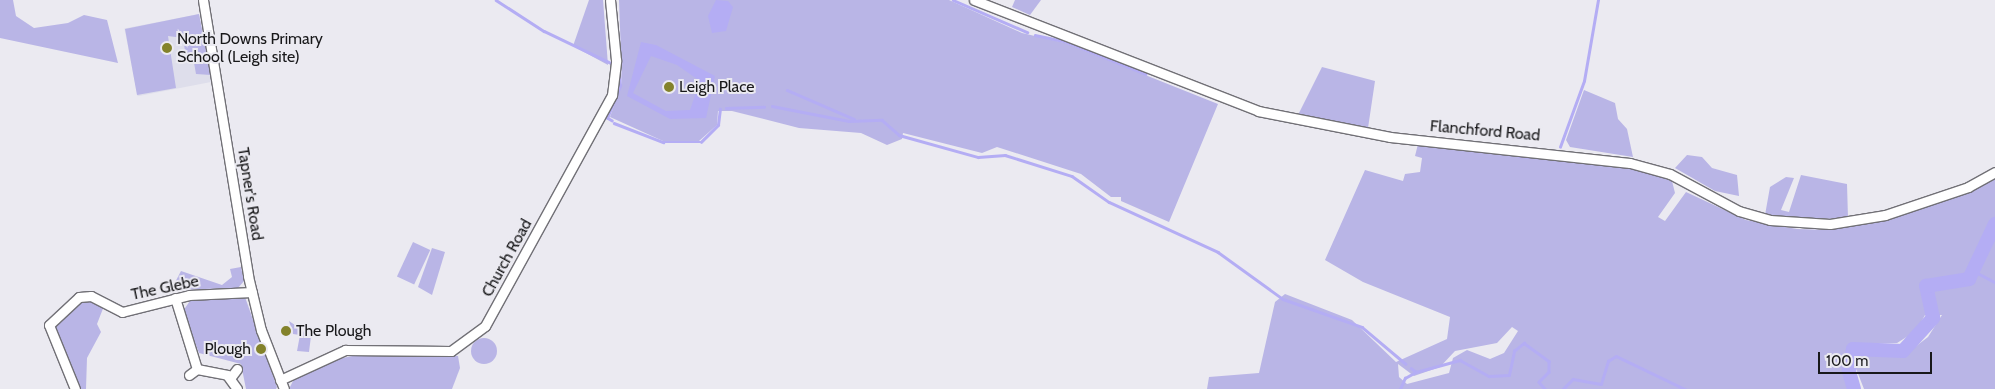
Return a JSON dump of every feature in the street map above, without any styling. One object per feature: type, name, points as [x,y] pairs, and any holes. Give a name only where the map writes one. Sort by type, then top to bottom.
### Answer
[{"type":"street","name":"Tapner's Road","points":[[203,0],[252,292],[284,389]]},
{"type":"street","name":"Church Road","points":[[280,380],[345,350],[451,351],[485,326],[612,95],[616,68],[610,0]]},
{"type":"street","name":"Flanchford Road","points":[[974,0],[1258,111],[1390,138],[1630,163],[1670,174],[1739,210],[1770,220],[1830,224],[1885,215],[1968,186],[1995,172]]},
{"type":"street","name":"The Glebe","points":[[75,389],[49,330],[57,315],[83,295],[122,312],[175,298],[252,292]]},
{"type":"street","points":[[175,298],[197,369]]},
{"type":"street","points":[[189,375],[197,369]]},
{"type":"street","points":[[197,369],[231,377]]},
{"type":"street","points":[[231,377],[238,369]]},
{"type":"street","points":[[231,377],[237,389]]},
{"type":"shaded area","points":[[0,0],[13,0],[16,16],[34,28],[68,23],[84,15],[107,20],[118,63],[0,38]]},
{"type":"shaded area","points":[[589,0],[603,0],[608,65],[573,46]]},
{"type":"shaded area","points":[[619,0],[949,0],[1022,33],[1065,43],[1218,104],[1169,222],[1121,201],[1121,197],[1111,197],[1081,174],[997,147],[982,153],[903,133],[902,139],[887,145],[861,133],[799,128],[732,111],[718,111],[717,125],[699,141],[663,141],[610,117],[622,83]]},
{"type":"shaded area","points":[[716,0],[728,1],[733,7],[726,31],[712,33],[708,16]]},
{"type":"shaded area","points":[[1015,0],[1041,0],[1030,15],[1012,7]]},
{"type":"shaded area","name":"North Downs Primary School (Leigh site)","points":[[199,14],[212,82],[138,96],[124,29]]},
{"type":"shaded area","name":"North Downs Primary School (Leigh site)","points":[[199,14],[211,75],[196,74],[193,57],[186,58],[183,38],[168,36],[176,88],[137,95],[125,29]]},
{"type":"shaded area","points":[[641,42],[656,45],[715,76],[706,118],[670,119],[627,96]],"holes":[[[651,56],[677,65],[700,81],[690,110],[666,111],[633,93]]]},
{"type":"shaded area","points":[[1322,67],[1375,81],[1368,128],[1298,115]]},
{"type":"shaded area","points":[[1584,90],[1615,103],[1618,119],[1627,129],[1633,157],[1570,147],[1566,140]]},
{"type":"shaded area","points":[[1418,144],[1637,169],[1672,181],[1675,193],[1658,217],[1665,221],[1686,192],[1746,220],[1797,229],[1828,230],[1889,219],[1995,177],[1995,389],[1864,389],[1855,366],[1860,355],[1906,354],[1928,337],[1942,315],[1925,315],[1916,331],[1897,343],[1849,344],[1842,371],[1851,389],[1207,389],[1209,377],[1259,373],[1275,302],[1285,294],[1352,320],[1396,362],[1447,339],[1450,317],[1363,282],[1325,260],[1365,170],[1403,181],[1405,174],[1420,172],[1422,158],[1415,156]],"holes":[[[1512,327],[1518,331],[1504,353],[1490,359],[1467,350],[1453,358],[1449,373],[1407,384],[1399,377],[1398,364],[1414,376],[1440,367],[1455,351],[1497,343]]]},
{"type":"shaded area","points":[[1687,155],[1702,157],[1712,168],[1737,175],[1739,196],[1715,191],[1675,168]]},
{"type":"shaded area","points":[[1801,175],[1847,184],[1848,218],[1795,220],[1765,215],[1770,187],[1786,177],[1794,178],[1781,210],[1789,212]]},
{"type":"shaded area","points":[[413,242],[430,250],[414,284],[397,276]]},
{"type":"shaded area","points":[[432,248],[445,252],[432,295],[418,287]]},
{"type":"shaded area","points":[[241,267],[244,281],[238,288],[171,290],[181,271],[222,285],[232,277],[230,269]]},
{"type":"shaded area","points":[[245,297],[277,387],[276,389],[246,389],[241,364],[199,353],[183,311],[192,298]]},
{"type":"shaded area","points":[[87,299],[104,306],[97,324],[101,332],[87,358],[86,389],[80,389],[53,329],[54,322],[76,303]]},
{"type":"shaded area","points":[[289,321],[311,336],[309,352],[297,351],[300,335],[293,334]]},
{"type":"shaded area","points":[[484,338],[493,342],[497,351],[493,360],[484,364],[475,360],[471,351],[475,342]]},
{"type":"shaded area","points":[[367,353],[458,356],[460,368],[452,389],[289,389],[295,377],[333,360]]},
{"type":"waterway","points":[[496,0],[544,31],[611,63]]},
{"type":"waterway","points":[[953,0],[1027,32]]},
{"type":"waterway","points":[[1560,147],[1584,81],[1598,0]]},
{"type":"waterway","points":[[1035,35],[1064,41],[1146,74]]},
{"type":"waterway","points":[[612,121],[607,118],[620,86],[619,67]]},
{"type":"waterway","points":[[787,90],[854,119]]},
{"type":"waterway","points":[[772,106],[849,121],[882,120],[899,135],[978,157],[1005,155],[1072,176],[1109,202],[1218,252],[1283,299],[1362,327],[1406,364]]},
{"type":"waterway","points":[[726,108],[764,107]]},
{"type":"waterway","points":[[614,123],[663,142],[701,142],[718,125],[720,109]]},
{"type":"waterway","points":[[1519,156],[1539,157]]},
{"type":"waterway","points":[[1854,389],[1849,371],[1853,349],[1903,351],[1933,318],[1926,286],[1969,279],[1995,224]]},
{"type":"waterway","points":[[1972,270],[1995,282]]},
{"type":"waterway","points":[[1400,389],[1405,378],[1416,372],[1460,360],[1489,376],[1509,375],[1514,351],[1524,343],[1549,361],[1549,372],[1539,382],[1545,389]]},
{"type":"waterway","points":[[1563,389],[1573,379],[1601,384],[1608,361],[1616,356],[1685,389]]},
{"type":"waterway","points":[[1411,368],[1416,372]]},
{"type":"place","name":"North Downs Primary School (Leigh site)","points":[[167,48]]},
{"type":"place","name":"Leigh Place","points":[[669,87]]},
{"type":"place","name":"The Plough","points":[[286,331]]},
{"type":"place","name":"Plough","points":[[261,349]]}]
